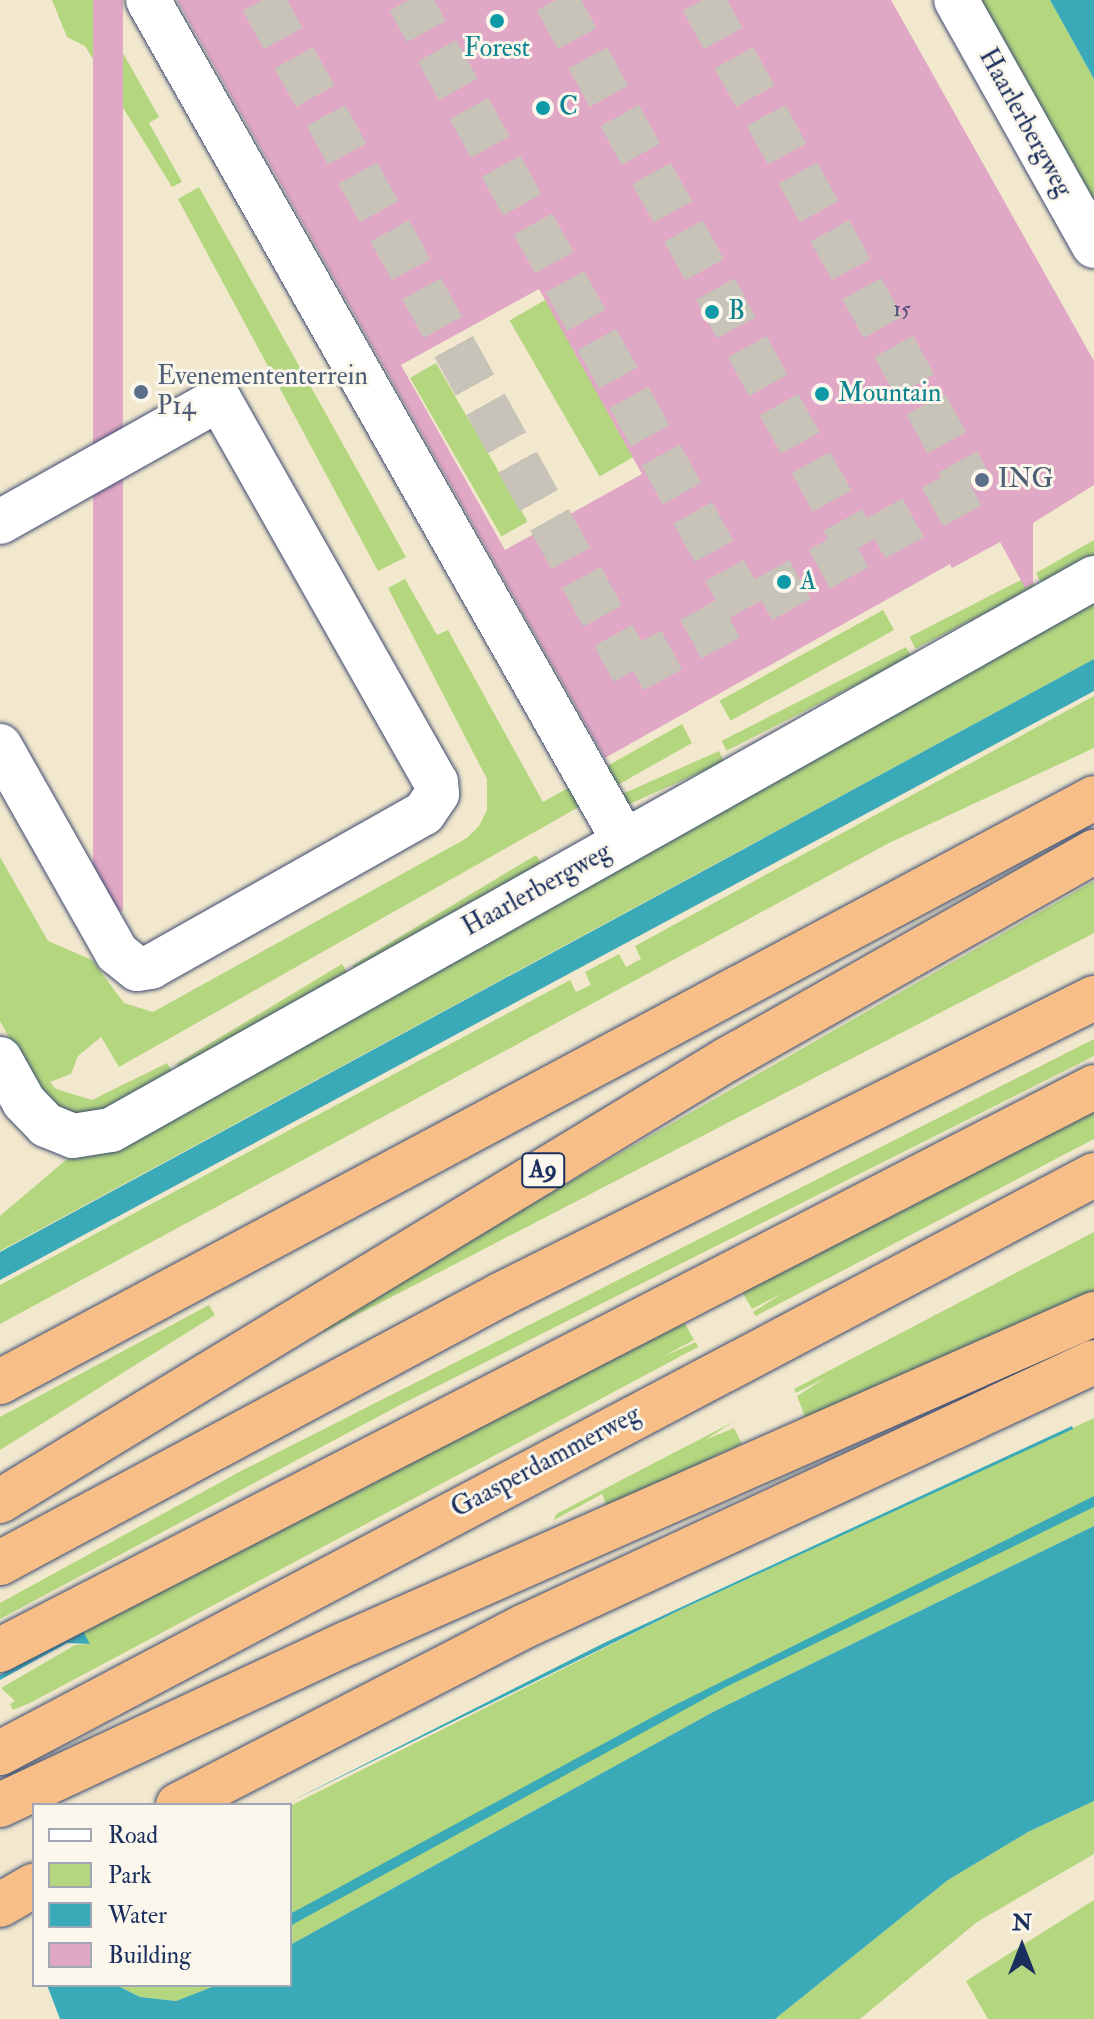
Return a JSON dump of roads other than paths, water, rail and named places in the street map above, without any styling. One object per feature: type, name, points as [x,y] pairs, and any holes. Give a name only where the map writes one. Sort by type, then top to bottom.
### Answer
[{"type":"highway","points":[[0,1382],[1094,798]]},
{"type":"highway","name":"A9","points":[[0,1501],[726,1060],[1094,852]]},
{"type":"highway","points":[[0,1563],[500,1295],[1094,998]]},
{"type":"highway","points":[[0,1650],[1094,1087]]},
{"type":"highway","name":"Gaasperdammerweg","points":[[13,1746],[1094,1175]]},
{"type":"highway","points":[[0,1805],[361,1636],[1094,1314]]},
{"type":"highway","points":[[182,1803],[538,1619],[1094,1362]]},
{"type":"highway","points":[[0,1905],[32,1886]]},
{"type":"street","points":[[148,0],[617,827]]},
{"type":"street","name":"Haarlerbergweg","points":[[956,0],[1094,246]]},
{"type":"street","points":[[0,522],[219,399],[436,782],[437,794],[424,813],[151,967],[137,969],[117,953],[0,746]]},
{"type":"street","name":"Haarlerbergweg","points":[[0,1059],[24,1102],[46,1125],[73,1136],[99,1134],[617,827],[1094,578]]},
{"type":"water","points":[[1050,0],[1094,0],[1094,79]]},
{"type":"water","points":[[1094,659],[1094,691],[0,1280],[0,1252]]},
{"type":"water","points":[[1072,1426],[1073,1429],[680,1610],[288,1803],[604,1643]]},
{"type":"water","points":[[1094,1496],[1094,1507],[726,1687],[292,1925],[292,1913],[671,1707]]},
{"type":"water","points":[[1094,1526],[1094,1801],[1028,1832],[948,1880],[775,2019],[60,2019],[48,1987],[120,1987],[140,1997],[176,2001],[212,1987],[292,1987],[292,1944],[713,1712]]},
{"type":"water","points":[[92,1623],[83,1631],[90,1644],[67,1643],[0,1680],[0,1675]]},
{"type":"tunnel","points":[[262,0],[633,671],[746,609],[409,0]]},
{"type":"tunnel","points":[[556,0],[858,548],[746,609]]},
{"type":"tunnel","points":[[702,0],[971,486],[858,548]]},
{"type":"place","name":"Forest","points":[[497,21]]},
{"type":"place","name":"C","points":[[543,108]]},
{"type":"place","name":"B","points":[[712,312]]},
{"type":"place","name":"Evenemententerrein P14","points":[[141,392]]},
{"type":"place","name":"Mountain","points":[[822,394]]},
{"type":"place","name":"ING","points":[[982,480]]},
{"type":"place","name":"A","points":[[784,582]]}]
